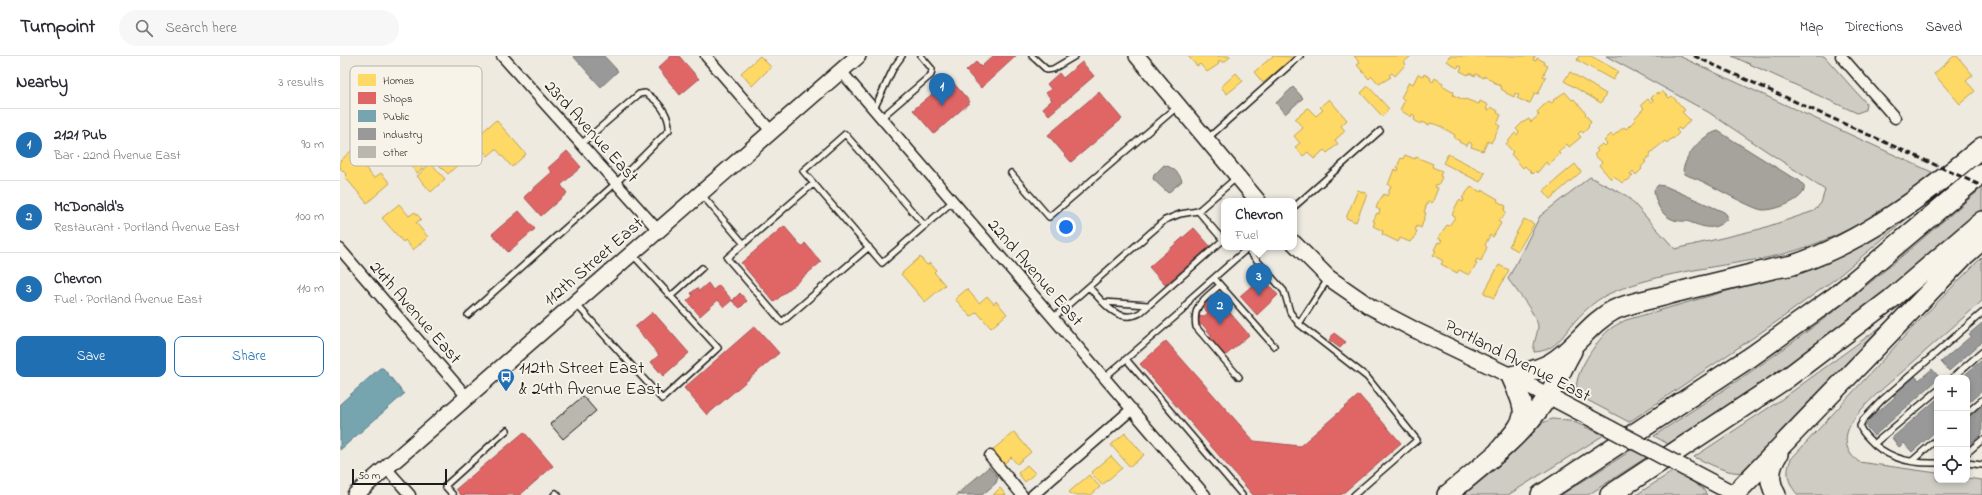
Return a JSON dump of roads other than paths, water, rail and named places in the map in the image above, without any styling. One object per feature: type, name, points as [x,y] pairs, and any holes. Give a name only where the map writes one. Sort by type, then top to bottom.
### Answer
[{"type":"highway","points":[[1498,452],[1521,424],[1524,417],[1523,400],[1511,376],[1535,370],[1552,363],[1581,337],[1594,322],[1614,310],[1631,304],[1792,265],[1850,240],[1936,185],[1982,147]]},
{"type":"highway","points":[[1540,495],[1752,356],[1836,296],[1982,173]]},
{"type":"highway","points":[[1610,495],[1787,378],[1891,299],[1982,221]]},
{"type":"highway","points":[[1735,495],[1964,256],[1982,240]]},
{"type":"highway","points":[[1447,495],[1498,452],[1530,420],[1548,396],[1562,368],[1581,337]]},
{"type":"highway","points":[[1776,495],[1770,481],[1771,466],[1789,438]]},
{"type":"main road","name":"112th Street East","points":[[355,495],[700,192],[858,56]]},
{"type":"main road","points":[[1137,56],[1180,105],[1256,198]]},
{"type":"main road","name":"Portland Avenue East","points":[[1297,246],[1329,278],[1354,296],[1409,327],[1511,376],[1735,495]]},
{"type":"street","name":"23rd Avenue East","points":[[502,56],[658,230]]},
{"type":"street","points":[[706,56],[771,131]]},
{"type":"street","points":[[1841,56],[1895,118]]},
{"type":"street","name":"22nd Avenue East","points":[[841,71],[1205,495]]},
{"type":"street","name":"24th Avenue East","points":[[340,249],[467,396]]},
{"type":"street","points":[[1033,495],[1132,409]]},
{"type":"street","points":[[990,456],[1022,495]]},
{"type":"street","points":[[386,468],[410,495]]},
{"type":"lane","points":[[874,109],[894,67],[902,56]]},
{"type":"lane","points":[[881,118],[931,75],[932,69],[921,56]]},
{"type":"lane","points":[[1032,56],[1047,70],[1053,70],[1075,56]]},
{"type":"lane","points":[[1207,138],[1300,56]]},
{"type":"lane","points":[[468,314],[616,183],[669,130],[669,122],[666,115],[652,96],[645,93],[639,94],[581,144]]},
{"type":"lane","points":[[1011,172],[1049,217],[1180,105]]},
{"type":"lane","points":[[1297,204],[1380,131]]},
{"type":"lane","points":[[925,226],[845,134],[803,171],[882,263],[925,226],[952,202]]},
{"type":"lane","points":[[1053,318],[1165,220],[1180,214],[1198,211],[1238,176]]},
{"type":"lane","points":[[813,184],[727,258],[782,322],[869,247]]},
{"type":"lane","points":[[700,192],[744,244]]},
{"type":"lane","points":[[1198,211],[1221,238]]},
{"type":"lane","points":[[1089,287],[1114,312],[1131,316],[1140,313],[1221,242]]},
{"type":"lane","points":[[1104,378],[1183,310],[1191,298],[1246,250]]},
{"type":"lane","points":[[1250,250],[1284,291],[1290,312],[1299,324],[1367,376],[1417,440],[1354,495]]},
{"type":"lane","points":[[574,302],[662,399],[718,348],[631,253]]},
{"type":"lane","points":[[671,296],[702,268]]},
{"type":"lane","points":[[1214,278],[1274,346]]},
{"type":"lane","points":[[1299,324],[1329,278]]},
{"type":"lane","points":[[1220,285],[1198,304],[1194,317],[1196,327],[1239,377]]},
{"type":"lane","points":[[1103,302],[1148,305]]},
{"type":"lane","points":[[1934,463],[1912,461],[1893,457],[1883,452],[1861,429],[1863,420],[1882,400],[1982,313]]},
{"type":"lane","points":[[1955,375],[1982,352]]},
{"type":"lane","points":[[1126,359],[1242,495]]},
{"type":"lane","points":[[1874,444],[1934,393]]},
{"type":"lane","points":[[1969,411],[1982,400]]},
{"type":"lane","points":[[453,495],[445,486],[507,430]]},
{"type":"lane","points":[[1970,450],[1982,440]]},
{"type":"lane","points":[[1912,461],[1934,442]]},
{"type":"lane","points":[[1970,463],[1982,465]]},
{"type":"lane","points":[[554,495],[556,493],[558,495]]},
{"type":"railway","points":[[1694,56],[1982,186]]},
{"type":"place","name":"2121 Pub","points":[[942,106]]},
{"type":"place","name":"Chevron","points":[[1259,296]]},
{"type":"place","name":"McDonald's","points":[[1220,325]]},
{"type":"place","name":"112th Street East & 24th Avenue East","points":[[506,392]]}]
